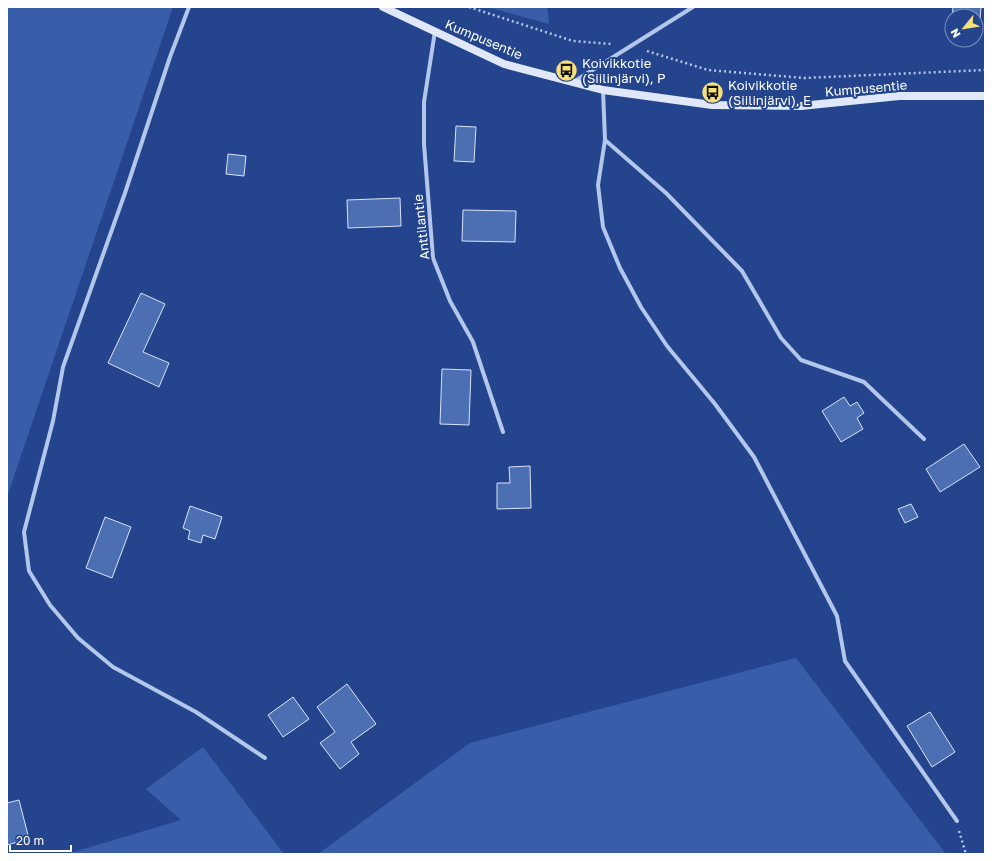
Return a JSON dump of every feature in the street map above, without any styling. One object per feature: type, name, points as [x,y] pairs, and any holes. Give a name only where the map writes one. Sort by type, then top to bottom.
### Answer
[{"type":"street","points":[[189,7],[170,57],[126,193],[63,367],[53,421],[24,532],[29,571],[50,605],[78,638],[113,667],[196,712],[266,758]]},
{"type":"street","name":"Kumpusentie","points":[[383,7],[504,64],[603,90],[712,105],[801,106],[899,96],[985,96]]},
{"type":"street","points":[[574,82],[693,7]]},
{"type":"street","name":"Anttilantie","points":[[435,31],[424,102],[424,144],[433,258],[450,301],[473,342],[503,432]]},
{"type":"street","points":[[603,90],[605,140],[598,185],[603,227],[620,268],[641,307],[667,346],[715,404],[754,457],[837,616],[845,661],[957,821]]},
{"type":"street","points":[[605,140],[666,192],[742,271],[781,338],[801,360],[864,382],[924,439]]},
{"type":"path","points":[[468,7],[573,41],[632,46],[708,70],[804,78],[985,70]]},
{"type":"path","points":[[957,821],[966,854]]},
{"type":"shaded area","points":[[7,7],[173,7],[7,497]]},
{"type":"shaded area","points":[[487,7],[547,7],[549,24]]},
{"type":"shaded area","points":[[796,658],[946,854],[318,854],[470,743]]},
{"type":"shaded area","points":[[203,747],[284,854],[67,854],[181,820],[146,789]]},
{"type":"building","points":[[953,7],[981,8],[953,8]]},
{"type":"building","points":[[456,126],[476,127],[474,162],[454,161]]},
{"type":"building","points":[[228,154],[246,156],[244,176],[226,174]]},
{"type":"building","points":[[400,198],[401,226],[348,228],[347,200]]},
{"type":"building","points":[[463,210],[516,211],[515,242],[462,241]]},
{"type":"building","points":[[141,293],[165,304],[143,352],[169,363],[159,387],[108,363]]},
{"type":"building","points":[[442,369],[471,370],[469,425],[440,424]]},
{"type":"building","points":[[844,397],[850,406],[857,402],[864,413],[857,418],[863,429],[841,442],[822,411]]},
{"type":"building","points":[[964,444],[980,467],[940,492],[926,469]]},
{"type":"building","points":[[530,466],[531,508],[497,509],[497,483],[510,483],[509,467]]},
{"type":"building","points":[[911,504],[918,517],[905,523],[898,509]]},
{"type":"building","points":[[190,506],[222,517],[215,539],[203,535],[201,543],[188,539],[190,531],[183,528]]},
{"type":"building","points":[[105,517],[131,527],[112,578],[86,568]]},
{"type":"building","points":[[347,684],[376,724],[351,742],[359,754],[340,769],[320,743],[335,732],[317,707]]},
{"type":"building","points":[[293,697],[309,719],[283,737],[268,715]]},
{"type":"building","points":[[930,712],[955,752],[932,767],[907,726]]},
{"type":"building","points":[[19,800],[29,839],[7,845],[7,803]]},
{"type":"place","name":"Koivikkotie (Siilinjärvi), P","points":[[566,70]]},
{"type":"place","name":"Koivikkotie (Siilinjärvi), E","points":[[712,92]]}]
